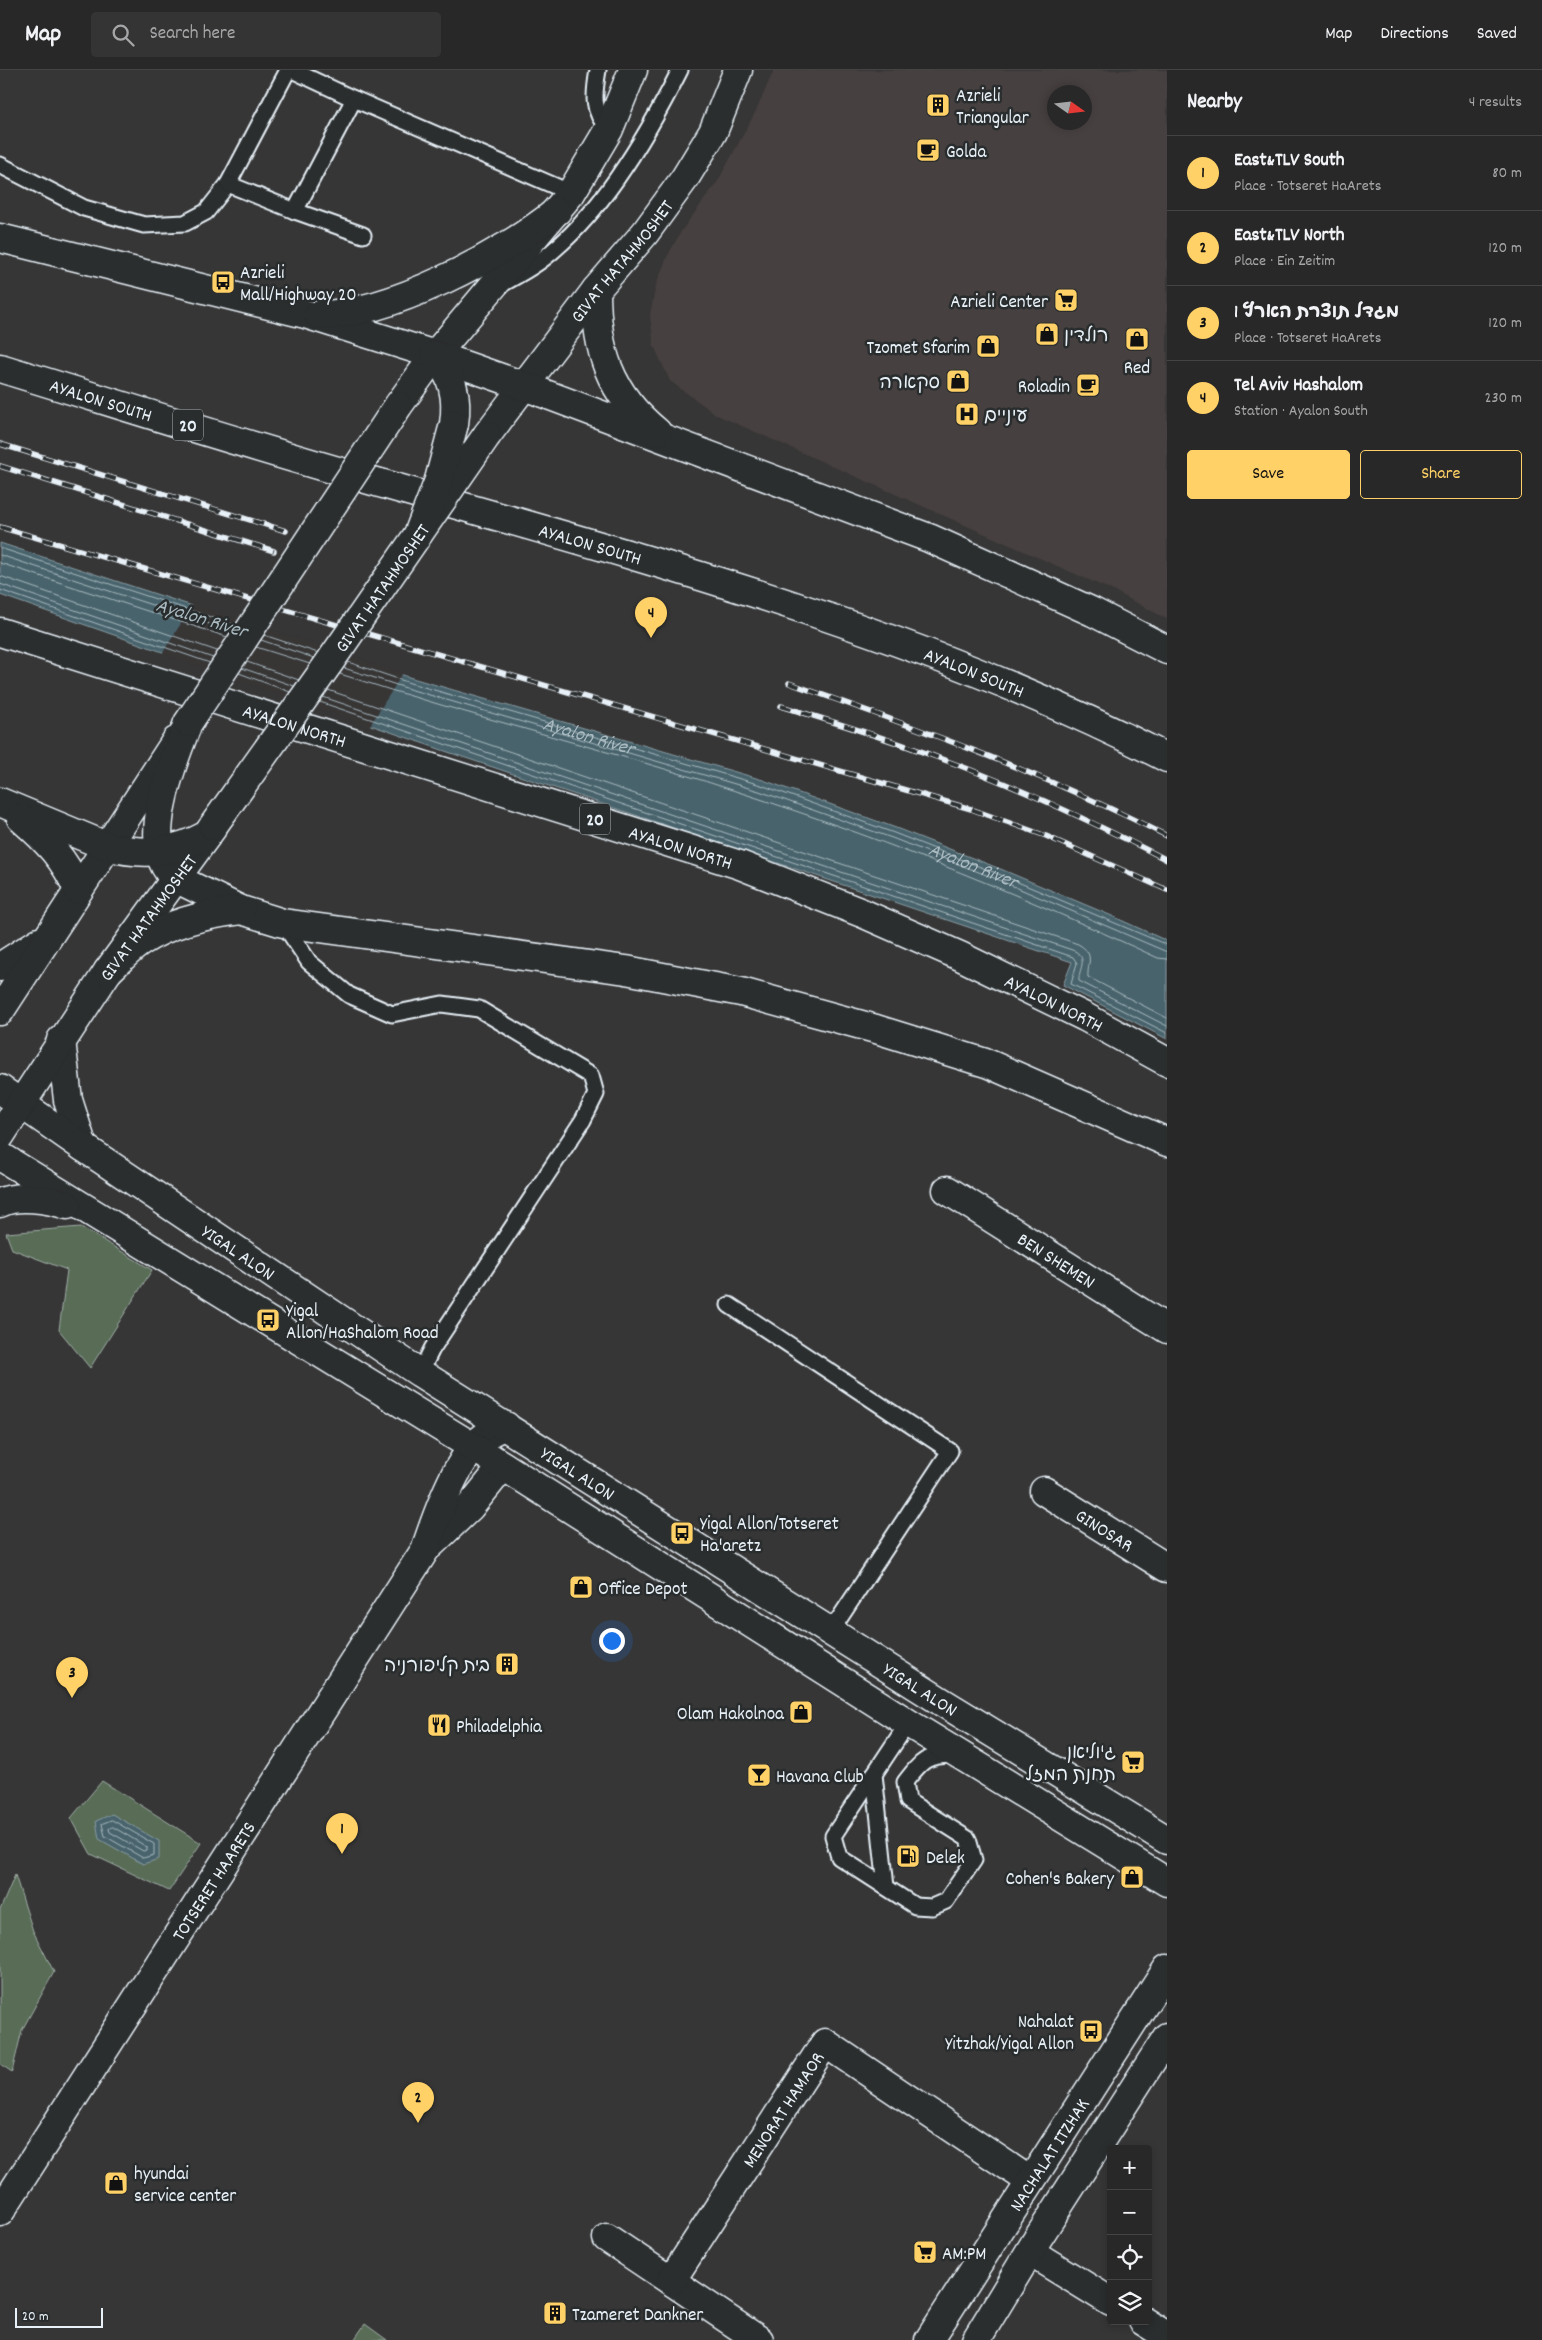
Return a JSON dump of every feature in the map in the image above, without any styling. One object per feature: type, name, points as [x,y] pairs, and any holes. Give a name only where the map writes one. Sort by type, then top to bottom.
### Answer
[{"type":"main road","points":[[0,1011],[106,846],[149,805],[165,786],[188,724],[398,406],[435,355],[564,202],[609,130],[633,70]]},
{"type":"main road","name":"GIVAT HATAHMOSHET","points":[[0,1136],[10,1096],[61,1040],[417,537],[486,435],[596,290],[645,232],[685,178],[713,132],[738,70]]},
{"type":"main road","points":[[305,314],[326,315],[360,310],[425,287],[502,249],[537,227],[564,202]]},
{"type":"main road","points":[[0,238],[305,314],[435,355],[524,386],[929,538],[1093,612],[1167,650]]},
{"type":"main road","points":[[596,290],[598,333],[607,369],[633,408],[668,440]]},
{"type":"main road","points":[[417,537],[439,480],[456,412],[452,379],[435,355]]},
{"type":"main road","name":"AYALON SOUTH","points":[[0,368],[365,479],[542,528],[748,591],[972,668],[1167,758]]},
{"type":"main road","name":"AYALON NORTH","points":[[0,632],[740,865],[862,913],[960,956],[1085,1016],[1167,1062]]},
{"type":"main road","points":[[1,802],[106,846],[123,850],[160,852],[180,848],[210,831]]},
{"type":"main road","points":[[1,802],[54,848],[63,860],[78,890]]},
{"type":"main road","points":[[149,805],[160,852],[168,873],[241,910],[283,923],[626,970],[741,992],[876,1029],[989,1064],[1167,1142]]},
{"type":"main road","points":[[108,971],[131,949],[156,934],[216,913],[241,910]]},
{"type":"main road","points":[[0,967],[48,936]]},
{"type":"main road","points":[[61,1040],[68,1100],[84,1147]]},
{"type":"main road","name":"YIGAL ALON","points":[[10,1096],[420,1373],[1167,1840]]},
{"type":"main road","name":"YIGAL ALON","points":[[0,1156],[503,1466],[908,1723],[963,1755],[1167,1882]]},
{"type":"main road","name":"BEN SHEMEN","points":[[947,1190],[1167,1329]]},
{"type":"main road","points":[[0,1203],[34,1199],[60,1203],[91,1213]]},
{"type":"main road","name":"TOTSERET HAARETS","points":[[0,2212],[425,1550],[453,1481],[473,1448],[492,1431],[506,1426]]},
{"type":"main road","name":"TOTSERET HAARETS","points":[[425,1550],[470,1507],[503,1466]]},
{"type":"main road","name":"GINOSAR","points":[[1044,1491],[1167,1568]]},
{"type":"main road","name":"NACHALAT ITZHAK","points":[[929,2340],[1167,1968]]},
{"type":"main road","name":"NACHALAT ITZHAK","points":[[976,2340],[1167,2037]]},
{"type":"main road","name":"MENORAT HAMAOR","points":[[671,2280],[825,2043],[1030,2181]]},
{"type":"main road","points":[[607,2238],[759,2340]]},
{"type":"main road","points":[[1030,2252],[1107,2300]]},
{"type":"main road","points":[[1149,2325],[1167,2336]]},
{"type":"lane","points":[[0,166],[84,208],[144,225],[185,223],[206,212],[228,184],[288,70]]},
{"type":"lane","points":[[292,70],[564,202]]},
{"type":"lane","points":[[598,70],[594,105],[600,120],[609,130]]},
{"type":"lane","points":[[489,292],[533,266],[556,249],[580,224],[628,161],[661,107],[680,70]]},
{"type":"lane","points":[[295,211],[354,99]]},
{"type":"lane","points":[[228,184],[295,211],[363,235]]},
{"type":"lane","points":[[283,923],[309,962],[349,995],[392,1014],[442,1004],[479,1009],[591,1076],[596,1094],[583,1120],[432,1349],[420,1373]]},
{"type":"lane","points":[[729,1305],[836,1382],[950,1451],[831,1631]]},
{"type":"lane","points":[[908,1723],[833,1836],[839,1857],[915,1906],[932,1907],[946,1901],[974,1860],[968,1838],[908,1802],[906,1782],[922,1761],[935,1755],[963,1755]]},
{"type":"lane","points":[[874,1774],[886,1887]]},
{"type":"shaded area","points":[[774,70],[1167,70],[1167,619],[1116,592],[717,415],[670,381],[654,346],[650,315],[656,285],[667,257],[682,230],[718,181],[756,111]]},
{"type":"green space","points":[[81,1227],[152,1270],[90,1368],[59,1330],[67,1270],[12,1249],[6,1233]]},
{"type":"green space","points":[[102,1781],[201,1843],[169,1891],[91,1854],[71,1818]]},
{"type":"green space","points":[[15,1875],[33,1931],[54,1972],[22,2030],[12,2072],[0,2064],[0,1910]]},
{"type":"green space","points":[[365,2324],[387,2340],[354,2340]]},
{"type":"water","name":"Ayalon River","points":[[0,543],[412,678],[763,780],[896,828],[1112,916],[1167,941],[1167,1039],[1063,985],[1072,962],[442,750],[0,595]]},
{"type":"water","points":[[112,1814],[159,1841],[159,1859],[143,1864],[99,1839],[96,1821]]},
{"type":"pier","points":[[193,604],[403,673],[369,727],[162,654]]},
{"type":"railway","points":[[0,444],[286,531]]},
{"type":"railway","points":[[0,466],[274,551]]},
{"type":"railway","points":[[0,527],[971,809],[1046,836],[1167,890]]},
{"type":"railway","points":[[789,683],[885,717],[1028,772],[1121,813],[1167,836]]},
{"type":"railway","points":[[781,706],[900,744],[997,780],[1083,818],[1167,860]]},
{"type":"place","name":"Azrieli Triangular","points":[[938,105]]},
{"type":"place","name":"Golda","points":[[928,150]]},
{"type":"place","name":"Azrieli Mall/Highway 20","points":[[223,282]]},
{"type":"place","name":"Azrieli Center","points":[[1066,300]]},
{"type":"place","name":"רולדין","points":[[1047,334]]},
{"type":"place","name":"Red","points":[[1137,339]]},
{"type":"place","name":"Tzomet Sfarim","points":[[988,346]]},
{"type":"place","name":"סקארה","points":[[958,381]]},
{"type":"place","name":"Roladin","points":[[1088,385]]},
{"type":"place","name":"עיניים","points":[[967,414]]},
{"type":"place","name":"Tel Aviv Hashalom","points":[[651,638]]},
{"type":"place","name":"Yigal Allon/HaShalom Road","points":[[268,1320]]},
{"type":"place","name":"Yigal Allon/Totseret Ha'aretz","points":[[682,1533]]},
{"type":"place","name":"Office Depot","points":[[581,1587]]},
{"type":"place","name":"בית קליפורניה","points":[[507,1664]]},
{"type":"place","name":"מגדל תוצרת הארץ 1","points":[[72,1698]]},
{"type":"place","name":"Olam Hakolnoa","points":[[801,1712]]},
{"type":"place","name":"Philadelphia","points":[[439,1725]]},
{"type":"place","name":"ג'וליאן תחנת המזל","points":[[1133,1762]]},
{"type":"place","name":"Havana Club","points":[[759,1775]]},
{"type":"place","name":"East&TLV South","points":[[342,1854]]},
{"type":"place","name":"Delek","points":[[908,1856]]},
{"type":"place","name":"Cohen's Bakery","points":[[1132,1877]]},
{"type":"place","name":"Nahalat Yitzhak/Yigal Allon","points":[[1091,2031]]},
{"type":"place","name":"East&TLV North","points":[[418,2123]]},
{"type":"place","name":"hyundai service center","points":[[116,2183]]},
{"type":"place","name":"AM:PM","points":[[925,2252]]},
{"type":"place","name":"Tzameret Dankner","points":[[555,2313]]}]
